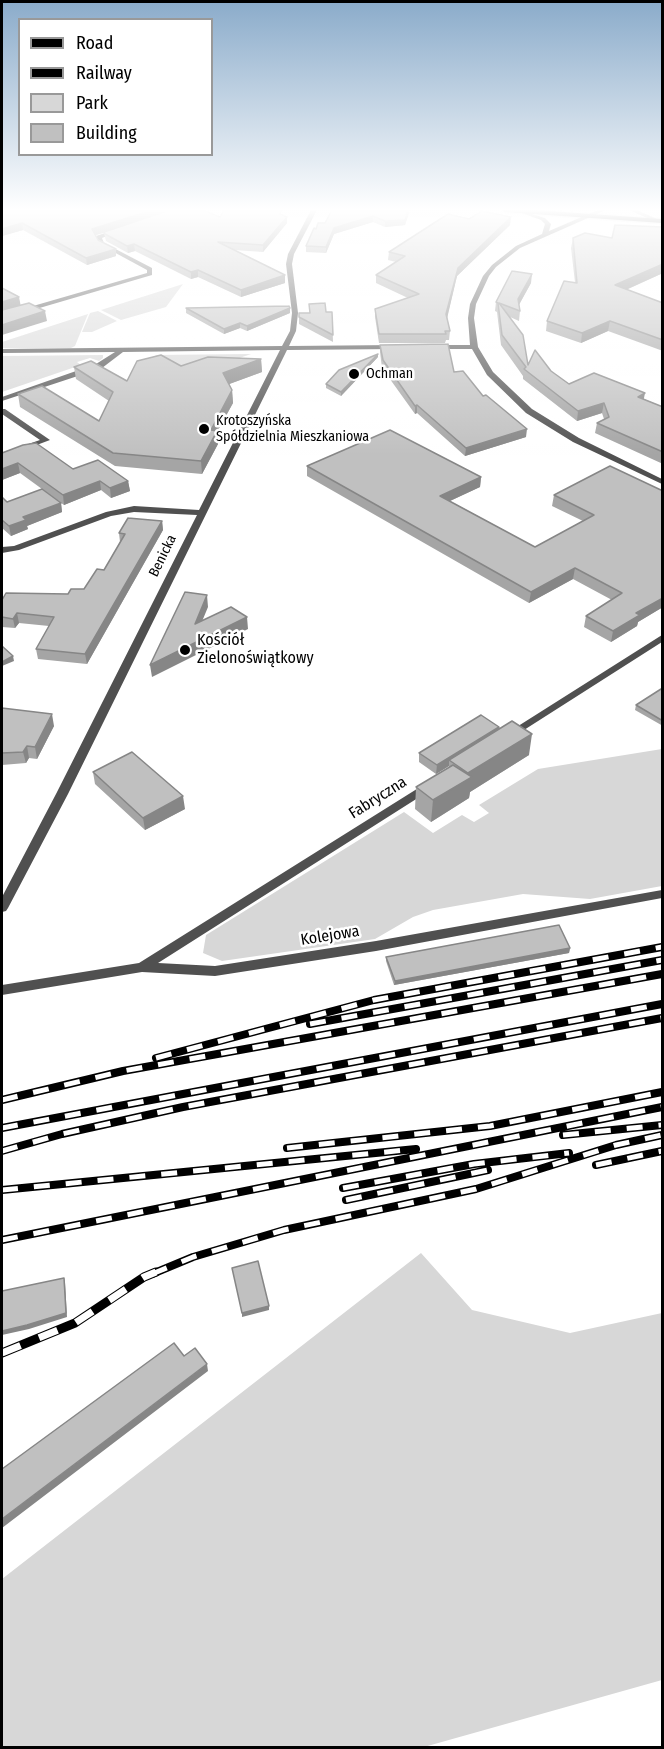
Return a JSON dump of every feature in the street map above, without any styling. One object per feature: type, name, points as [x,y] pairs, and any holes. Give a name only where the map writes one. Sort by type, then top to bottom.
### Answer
[{"type":"street","points":[[2,317],[89,292]]},
{"type":"street","name":"Benicka","points":[[2,908],[62,794],[293,331],[295,313],[292,292]]},
{"type":"street","points":[[478,292],[472,312],[474,347],[490,373],[529,411],[576,440],[663,482]]},
{"type":"street","points":[[2,351],[405,347]]},
{"type":"street","points":[[429,347],[474,347]]},
{"type":"street","points":[[2,399],[99,366],[121,351]]},
{"type":"street","points":[[2,411],[46,440],[2,456]]},
{"type":"street","points":[[2,550],[15,549],[109,514],[134,509],[201,513]]},
{"type":"street","points":[[503,738],[663,638]]},
{"type":"street","name":"Fabryczna","points":[[142,967],[443,777]]},
{"type":"street","name":"Kolejowa","points":[[2,990],[142,967],[215,971],[376,946],[663,894]]},
{"type":"green space","points":[[159,292],[177,292],[166,307],[121,320],[101,310]]},
{"type":"green space","points":[[98,311],[117,321],[92,332],[82,332],[90,313]]},
{"type":"green space","points":[[88,314],[75,346],[71,348],[2,348],[2,342]]},
{"type":"green space","points":[[251,354],[190,375],[155,355]]},
{"type":"green space","points":[[103,355],[99,361],[90,358],[77,362],[81,365],[2,392],[2,356]]},
{"type":"green space","points":[[662,749],[662,886],[590,899],[523,894],[433,910],[413,917],[375,939],[222,961],[203,953],[206,935],[404,812],[433,833],[462,815],[474,822],[489,813],[479,805],[538,769]]},
{"type":"green space","points":[[421,1253],[472,1310],[570,1333],[662,1313],[662,1680],[424,1747],[2,1747],[2,1579]]},
{"type":"building","points":[[2,292],[9,292],[19,297],[2,302]]},
{"type":"building","points":[[414,292],[452,292],[446,314],[450,331],[445,331],[446,334],[379,334],[375,309],[419,294]]},
{"type":"building","points":[[501,292],[522,292],[518,299],[520,311],[499,303],[523,335],[528,365],[535,350],[551,371],[569,384],[594,373],[645,393],[638,397],[663,407],[663,452],[597,423],[609,417],[604,403],[578,411],[524,369],[526,367],[502,335],[496,302]]},
{"type":"building","points":[[559,292],[633,292],[663,303],[663,340],[610,321],[582,333],[547,321]]},
{"type":"building","points":[[29,303],[45,311],[2,325],[2,310]]},
{"type":"building","points":[[325,303],[326,312],[332,312],[333,335],[299,317],[299,313],[310,313],[309,304]]},
{"type":"building","points":[[289,306],[290,308],[247,326],[240,323],[224,329],[186,308]]},
{"type":"building","points":[[448,344],[454,372],[463,371],[483,396],[486,395],[527,429],[466,448],[417,405],[415,406],[383,360],[380,345]]},
{"type":"building","points":[[378,354],[341,392],[326,384],[339,370]]},
{"type":"building","points":[[161,355],[181,366],[208,357],[261,359],[223,373],[232,390],[211,430],[217,431],[201,461],[113,453],[18,394],[42,386],[99,421],[113,392],[74,367],[91,361],[127,381],[137,361]]},
{"type":"building","points":[[390,430],[481,477],[440,496],[535,547],[594,515],[554,495],[610,466],[663,491],[663,598],[636,613],[640,615],[613,631],[586,616],[622,593],[575,568],[531,592],[307,466]]},
{"type":"building","points":[[36,443],[73,469],[98,460],[128,481],[110,488],[100,481],[63,495],[18,463],[2,469],[2,453]]},
{"type":"building","points":[[42,489],[61,503],[23,517],[26,520],[9,526],[2,520],[2,497],[7,502]]},
{"type":"building","points":[[128,518],[162,521],[85,654],[36,649],[54,617],[17,613],[13,619],[2,617],[2,600],[6,593],[68,594],[71,589],[84,589],[97,569],[104,570],[125,534],[119,533]]},
{"type":"building","points":[[185,592],[207,595],[195,624],[231,607],[247,617],[150,665]]},
{"type":"building","points":[[2,646],[13,656],[2,662]]},
{"type":"building","points":[[661,689],[663,690],[663,721],[636,705]]},
{"type":"building","points":[[2,708],[52,714],[35,747],[27,746],[23,752],[2,753]]},
{"type":"building","points":[[481,715],[499,727],[437,765],[419,753]]},
{"type":"building","points":[[512,721],[532,734],[468,773],[449,760]]},
{"type":"building","points":[[132,752],[183,796],[143,818],[93,772]]},
{"type":"building","points":[[453,765],[472,777],[433,800],[416,787]]},
{"type":"building","points":[[559,925],[570,948],[395,981],[386,957]]},
{"type":"building","points":[[258,1261],[269,1306],[242,1313],[232,1268]]},
{"type":"building","points":[[64,1278],[66,1313],[2,1331],[2,1291]]},
{"type":"building","points":[[174,1343],[184,1356],[195,1348],[207,1364],[2,1519],[2,1469]]},
{"type":"railway","points":[[156,1058],[374,1000],[662,947]]},
{"type":"railway","points":[[310,1024],[662,960]]},
{"type":"railway","points":[[2,1100],[123,1071],[662,974]]},
{"type":"railway","points":[[2,1128],[662,1004]]},
{"type":"railway","points":[[2,1151],[62,1134],[183,1107],[662,1018]]},
{"type":"railway","points":[[287,1148],[490,1126],[662,1092]]},
{"type":"railway","points":[[2,1240],[662,1107]]},
{"type":"railway","points":[[563,1135],[662,1125]]},
{"type":"railway","points":[[152,1274],[193,1257],[284,1230],[476,1189],[616,1145],[662,1135]]},
{"type":"railway","points":[[2,1190],[416,1149]]},
{"type":"railway","points":[[596,1165],[662,1151]]},
{"type":"railway","points":[[343,1188],[474,1164],[569,1153]]},
{"type":"railway","points":[[346,1200],[488,1170]]},
{"type":"railway","points":[[2,1353],[75,1323],[144,1277],[156,1272]]},
{"type":"place","name":"Ochman","points":[[354,374]]},
{"type":"place","name":"Krotoszyńska Spółdzielnia Mieszkaniowa","points":[[204,429]]},
{"type":"place","name":"Kościół Zielonoświątkowy","points":[[185,650]]}]
